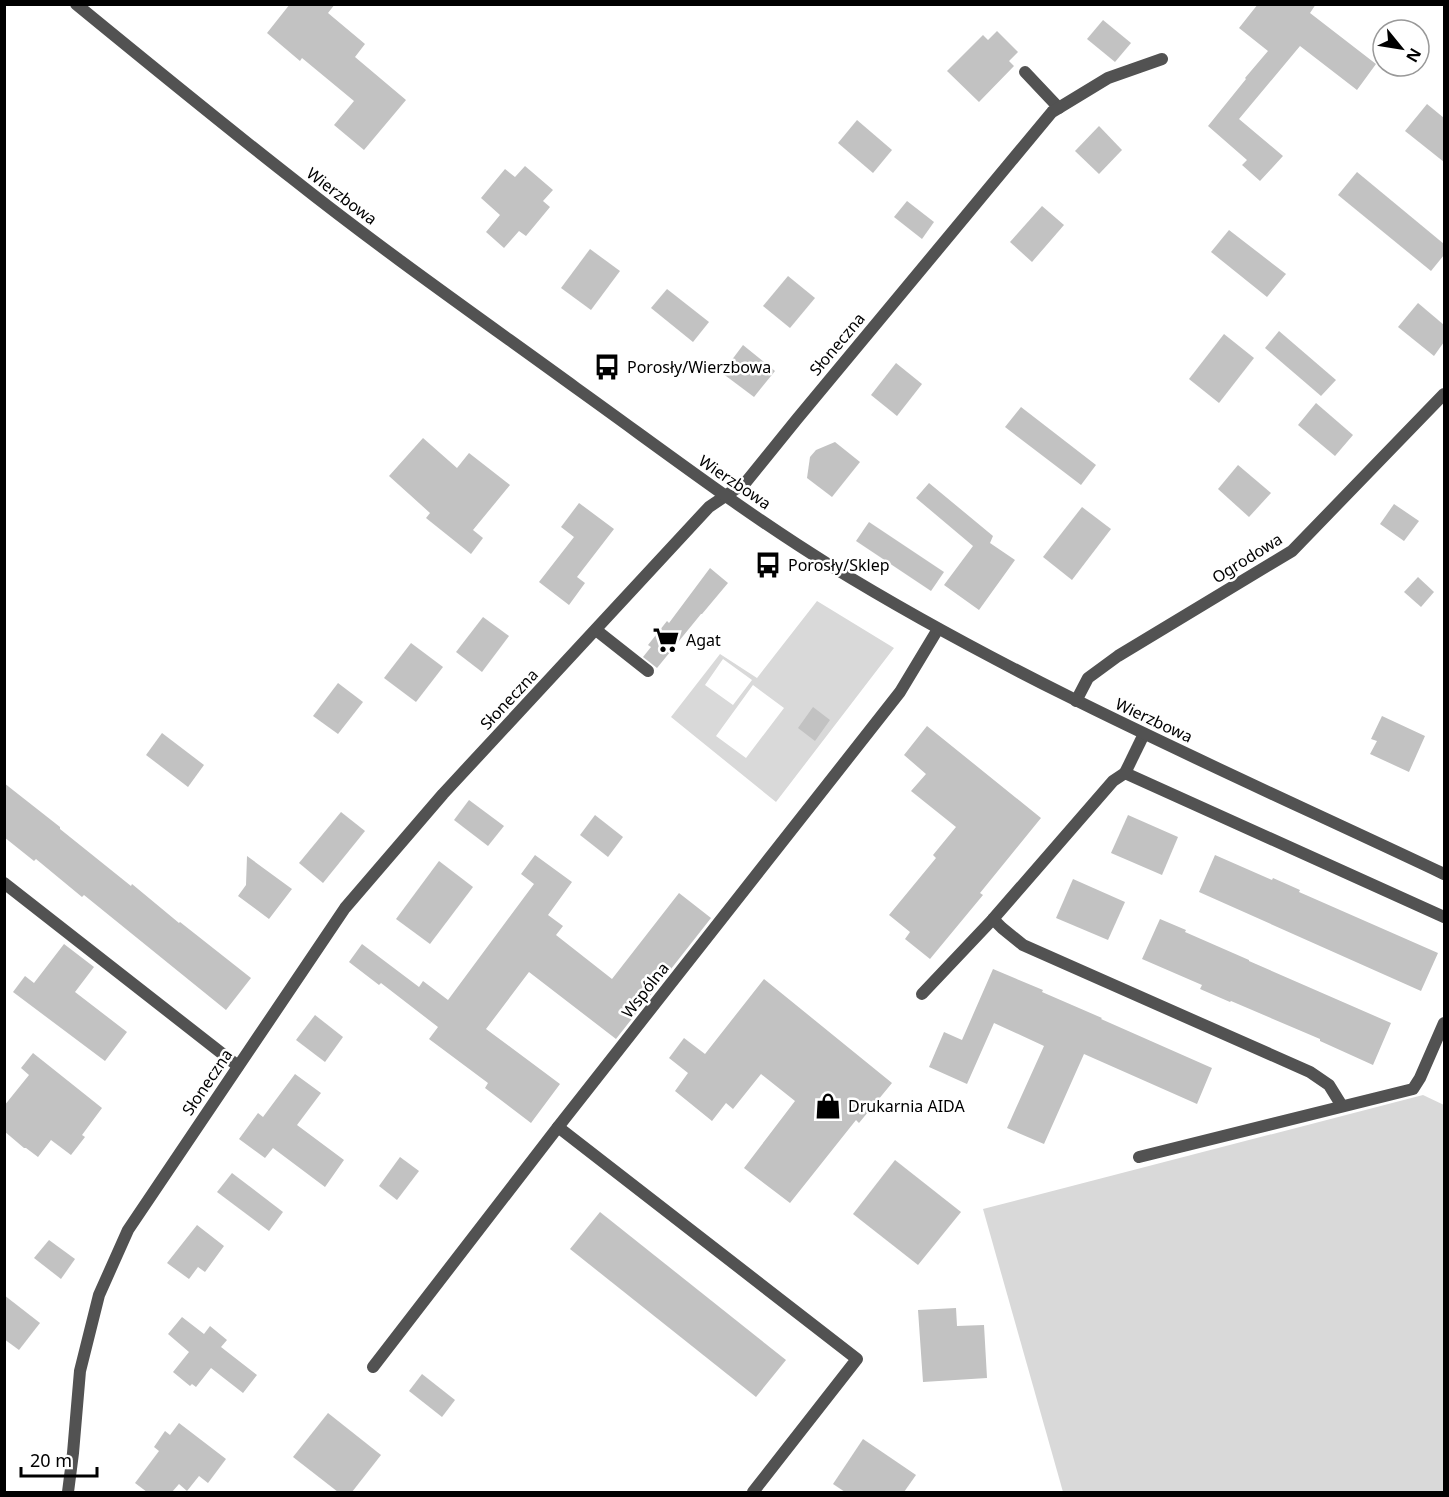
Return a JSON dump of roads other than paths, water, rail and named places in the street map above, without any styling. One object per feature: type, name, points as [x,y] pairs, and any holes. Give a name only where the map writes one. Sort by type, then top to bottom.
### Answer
[{"type":"street","name":"Wierzbowa","points":[[76,4],[294,180],[395,257],[725,496],[832,566],[938,629],[1076,701],[1444,874]]},
{"type":"street","name":"Słoneczna","points":[[68,1492],[80,1371],[99,1295],[128,1230],[345,908],[443,794],[709,507],[746,482],[1052,112],[1108,78],[1162,59]]},
{"type":"street","points":[[1024,72],[1059,108]]},
{"type":"street","name":"Ogrodowa","points":[[1076,701],[1088,678],[1118,656],[1292,551],[1444,394]]},
{"type":"street","name":"Wspólna","points":[[373,1367],[558,1127],[900,693],[938,629]]},
{"type":"street","points":[[596,630],[648,671]]},
{"type":"street","points":[[922,994],[993,919],[1113,781],[1125,773],[1144,734]]},
{"type":"street","points":[[1125,773],[1444,917]]},
{"type":"street","points":[[4,883],[238,1066]]},
{"type":"street","points":[[993,919],[1023,945],[1310,1072],[1329,1085],[1342,1106]]},
{"type":"street","points":[[1139,1157],[1413,1089],[1444,1023]]},
{"type":"street","points":[[558,1127],[857,1359],[753,1492]]},
{"type":"place","name":"Porosły/Wierzbowa","points":[[607,367]]},
{"type":"place","name":"Porosły/Sklep","points":[[768,565]]},
{"type":"place","name":"Agat","points":[[666,640]]},
{"type":"place","name":"Drukarnia AIDA","points":[[828,1106]]}]
